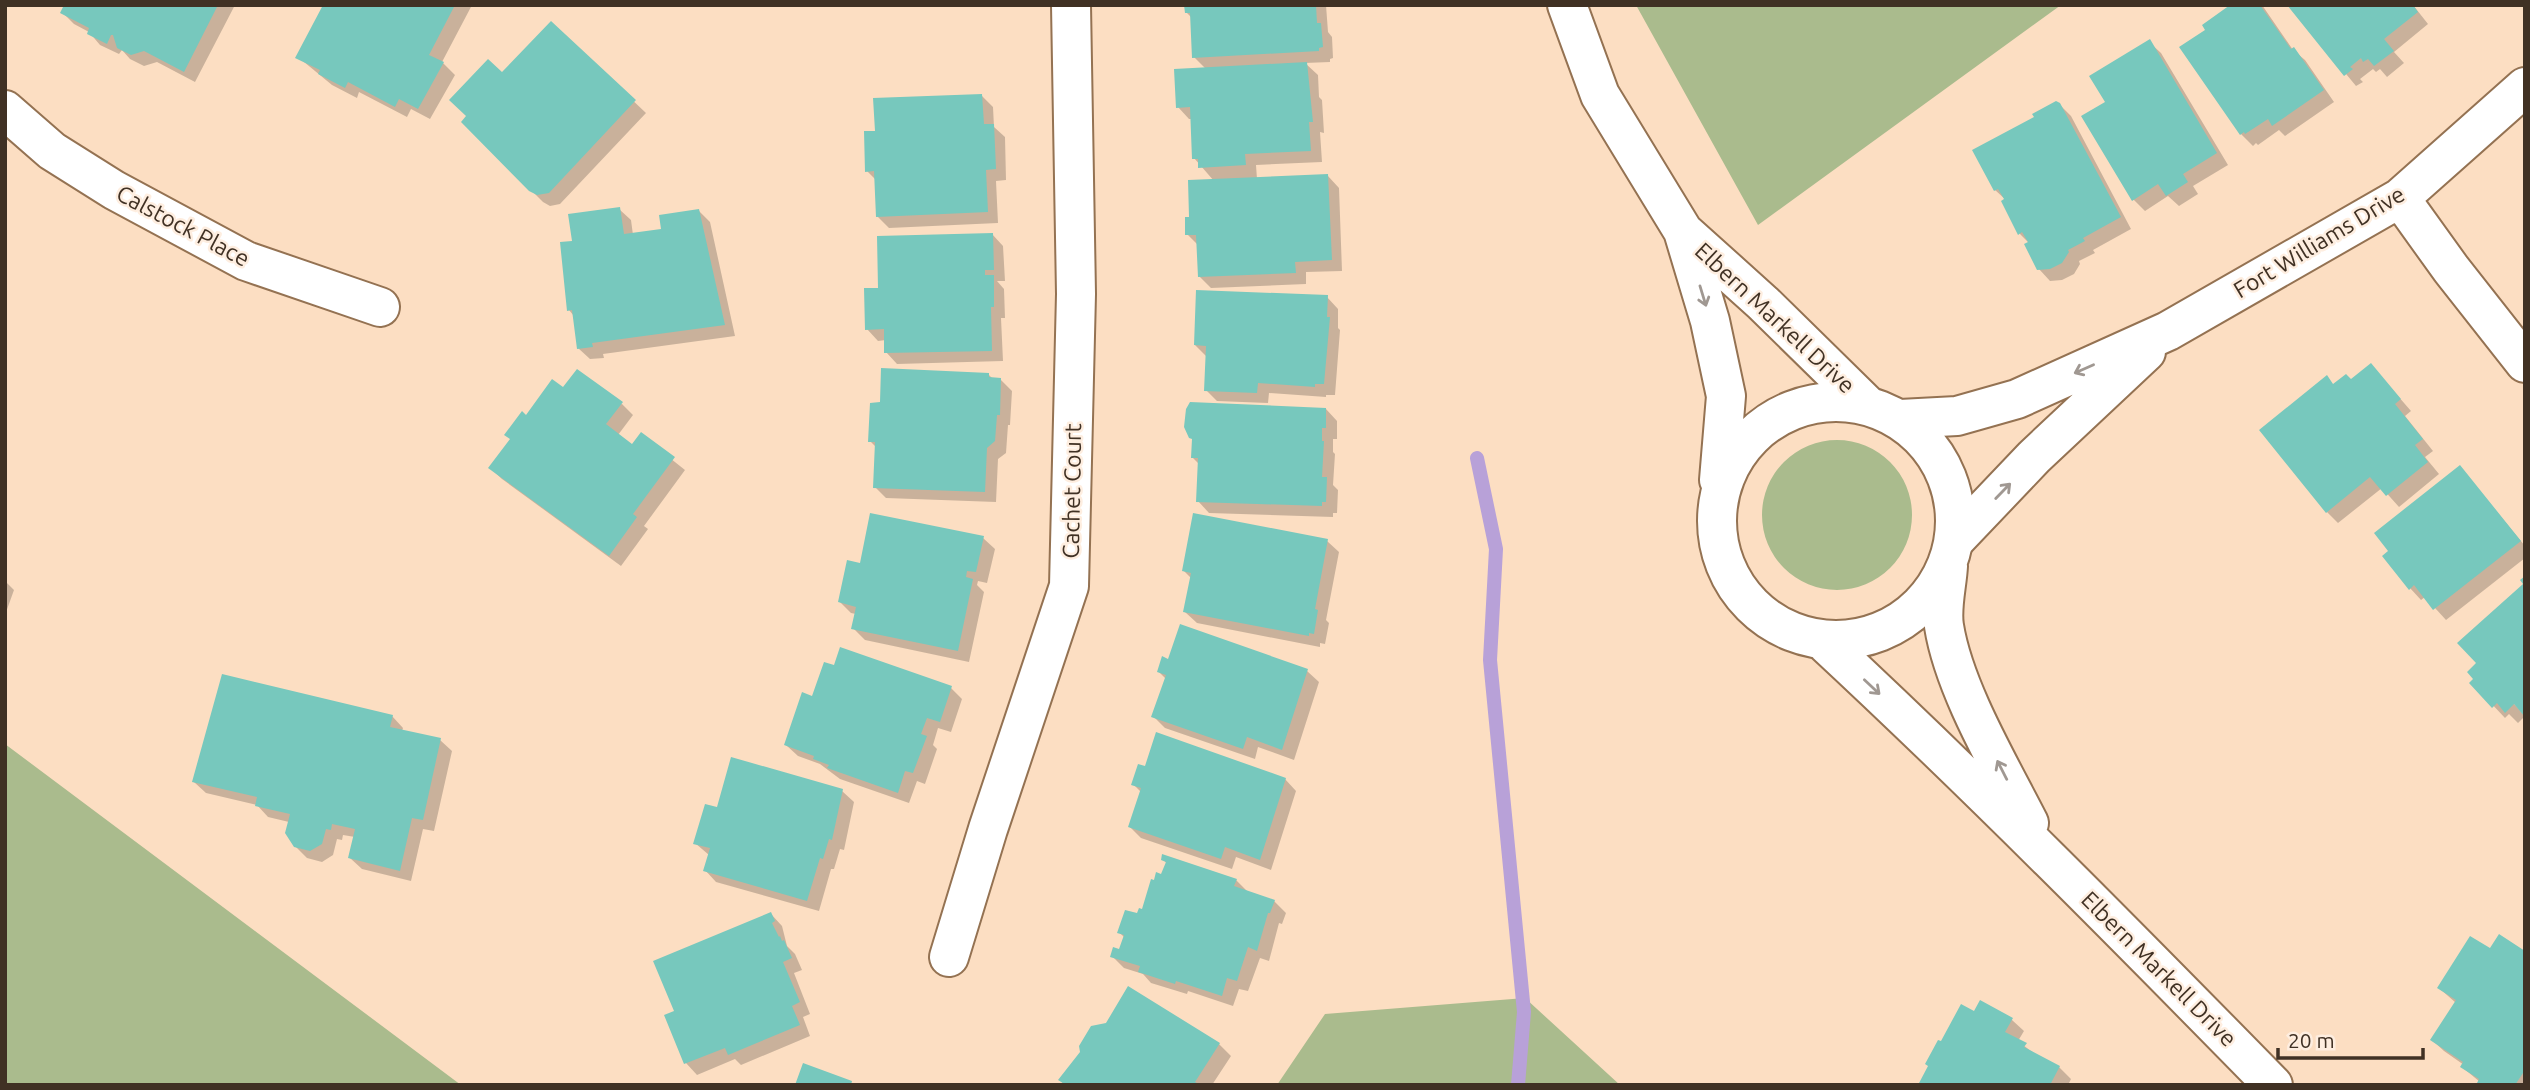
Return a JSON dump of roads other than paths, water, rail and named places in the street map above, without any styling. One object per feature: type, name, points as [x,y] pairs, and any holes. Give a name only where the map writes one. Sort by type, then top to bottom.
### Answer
[{"type":"street","name":"Cachet Court","points":[[949,957],[1069,586],[1076,295],[1071,5]]},
{"type":"street","name":"Elbern Markell Drive","points":[[1567,5],[1600,95],[1683,231],[1710,321],[1726,396],[1717,503]]},
{"type":"street","name":"Fort Williams Drive","points":[[1884,412],[1957,416],[2017,398],[2168,331],[2400,198],[2525,86]]},
{"type":"street","name":"Calstock Place","points":[[5,110],[52,151],[114,190],[246,261],[380,307]]},
{"type":"street","points":[[2400,198],[2451,269],[2525,363]]},
{"type":"street","name":"Elbern Markell Drive","points":[[1683,231],[1884,412]]},
{"type":"street","name":"Fort Williams Drive","points":[[1952,553],[2034,457],[2168,331]]},
{"type":"street","points":[[1826,401],[1884,412],[1927,442],[1946,471],[1956,505],[1952,553],[1932,593],[1910,615],[1883,631],[1853,640],[1822,640],[1785,630],[1753,608],[1730,578],[1718,542],[1717,503],[1729,465],[1754,433],[1787,411],[1826,401]]},
{"type":"street","name":"Elbern Markell Drive","points":[[1952,553],[1944,624],[1954,662],[1974,716],[2045,853]]},
{"type":"street","name":"Elbern Markell Drive","points":[[1822,640],[2045,853],[2273,1085]]},
{"type":"waterway","points":[[1477,458],[1496,549],[1490,660],[1524,1012],[1518,1085]]}]
